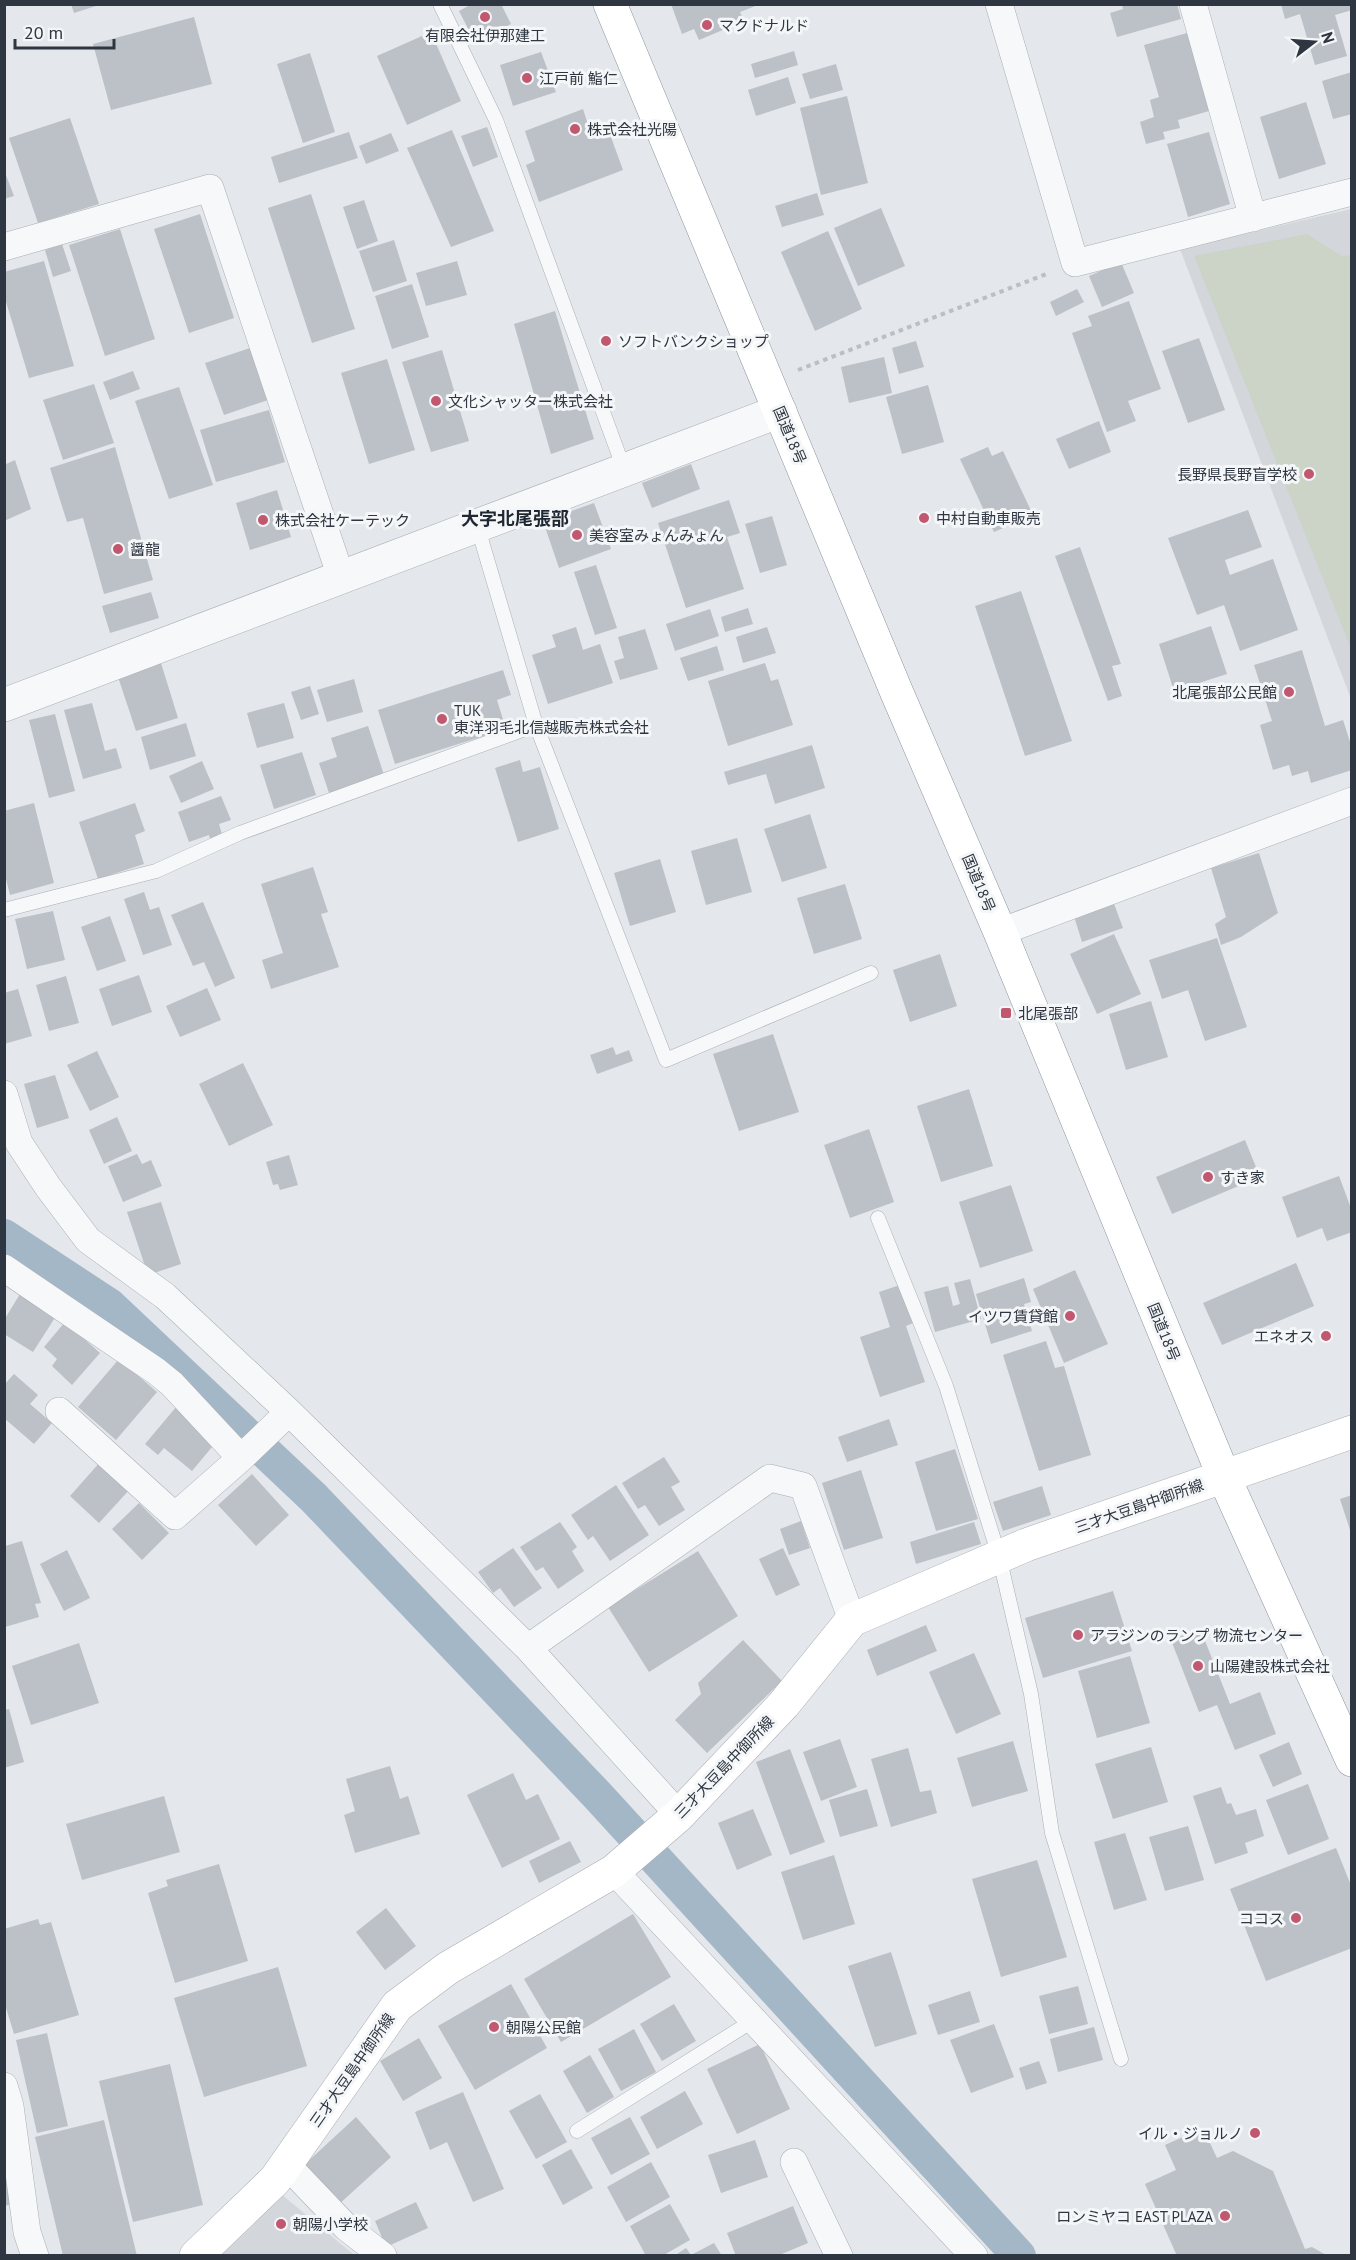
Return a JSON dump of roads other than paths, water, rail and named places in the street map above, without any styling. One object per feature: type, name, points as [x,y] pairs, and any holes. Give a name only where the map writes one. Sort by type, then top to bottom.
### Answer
[{"type":"main road","name":"国道18号","points":[[610,4],[1000,932],[1224,1477],[1352,1760]]},
{"type":"main road","name":"三才大豆島中御所線","points":[[196,2256],[275,2180],[397,2006],[448,1968],[614,1871],[679,1815],[784,1704],[852,1620],[999,1557],[1352,1432]]},
{"type":"street","points":[[999,4],[1075,263],[1352,192]]},
{"type":"street","points":[[1193,4],[1253,218]]},
{"type":"street","points":[[4,247],[210,188],[340,577]]},
{"type":"street","points":[[4,705],[624,469],[774,396]]},
{"type":"street","points":[[1000,932],[1352,801]]},
{"type":"street","points":[[4,1095],[19,1143],[48,1187],[88,1240],[165,1296],[284,1418],[528,1648],[679,1815]]},
{"type":"street","points":[[4,1268],[156,1371],[172,1384],[243,1456]]},
{"type":"street","points":[[59,1410],[175,1516],[284,1418]]},
{"type":"street","points":[[528,1648],[770,1478],[803,1486],[852,1620]]},
{"type":"street","points":[[614,1871],[974,2256]]},
{"type":"street","points":[[4,2086],[10,2106],[27,2232],[35,2256]]},
{"type":"street","points":[[794,2162],[839,2256]]},
{"type":"street","points":[[286,2164],[346,2227],[383,2256]]},
{"type":"lane","points":[[440,4],[496,120],[624,469]]},
{"type":"lane","points":[[477,525],[536,725],[666,1060],[871,973]]},
{"type":"lane","points":[[4,910],[156,871],[240,834],[536,725]]},
{"type":"lane","points":[[878,1218],[946,1386],[999,1557],[1031,1694],[1052,1833],[1121,2059]]},
{"type":"lane","points":[[577,2131],[754,2020]]},
{"type":"waterway","points":[[4,1236],[109,1305],[314,1498],[598,1796],[1019,2256]]},
{"type":"place","name":"有限会社伊那建工","points":[[485,17]]},
{"type":"place","name":"マクドナルド","points":[[707,25]]},
{"type":"place","name":"江戸前 鮨仁","points":[[527,78]]},
{"type":"place","name":"株式会社光陽","points":[[575,129]]},
{"type":"place","name":"ソフトバンクショップ","points":[[606,341]]},
{"type":"place","name":"文化シャッター株式会社","points":[[436,401]]},
{"type":"place","name":"長野県長野盲学校","points":[[1309,474]]},
{"type":"place","name":"中村自動車販売","points":[[924,518]]},
{"type":"place","name":"株式会社ケーテック","points":[[263,520]]},
{"type":"place","name":"美容室みょんみょん","points":[[577,535]]},
{"type":"place","name":"醤龍","points":[[118,549]]},
{"type":"place","name":"北尾張部公民館","points":[[1289,692]]},
{"type":"place","name":"TUK 東洋羽毛北信越販売株式会社","points":[[442,719]]},
{"type":"place","name":"北尾張部","points":[[1006,1013]]},
{"type":"place","name":"すき家","points":[[1208,1177]]},
{"type":"place","name":"イツワ賃貸館","points":[[1070,1316]]},
{"type":"place","name":"エネオス","points":[[1326,1336]]},
{"type":"place","name":"アラジンのランプ 物流センター","points":[[1078,1635]]},
{"type":"place","name":"山陽建設株式会社","points":[[1198,1666]]},
{"type":"place","name":"ココス","points":[[1296,1918]]},
{"type":"place","name":"朝陽公民館","points":[[494,2027]]},
{"type":"place","name":"イル・ジョルノ","points":[[1255,2133]]},
{"type":"place","name":"ロンミヤコ EAST PLAZA","points":[[1225,2216]]},
{"type":"place","name":"朝陽小学校","points":[[281,2224]]},
{"type":"district","name":"大字北尾張部","points":[[515,518]]}]
